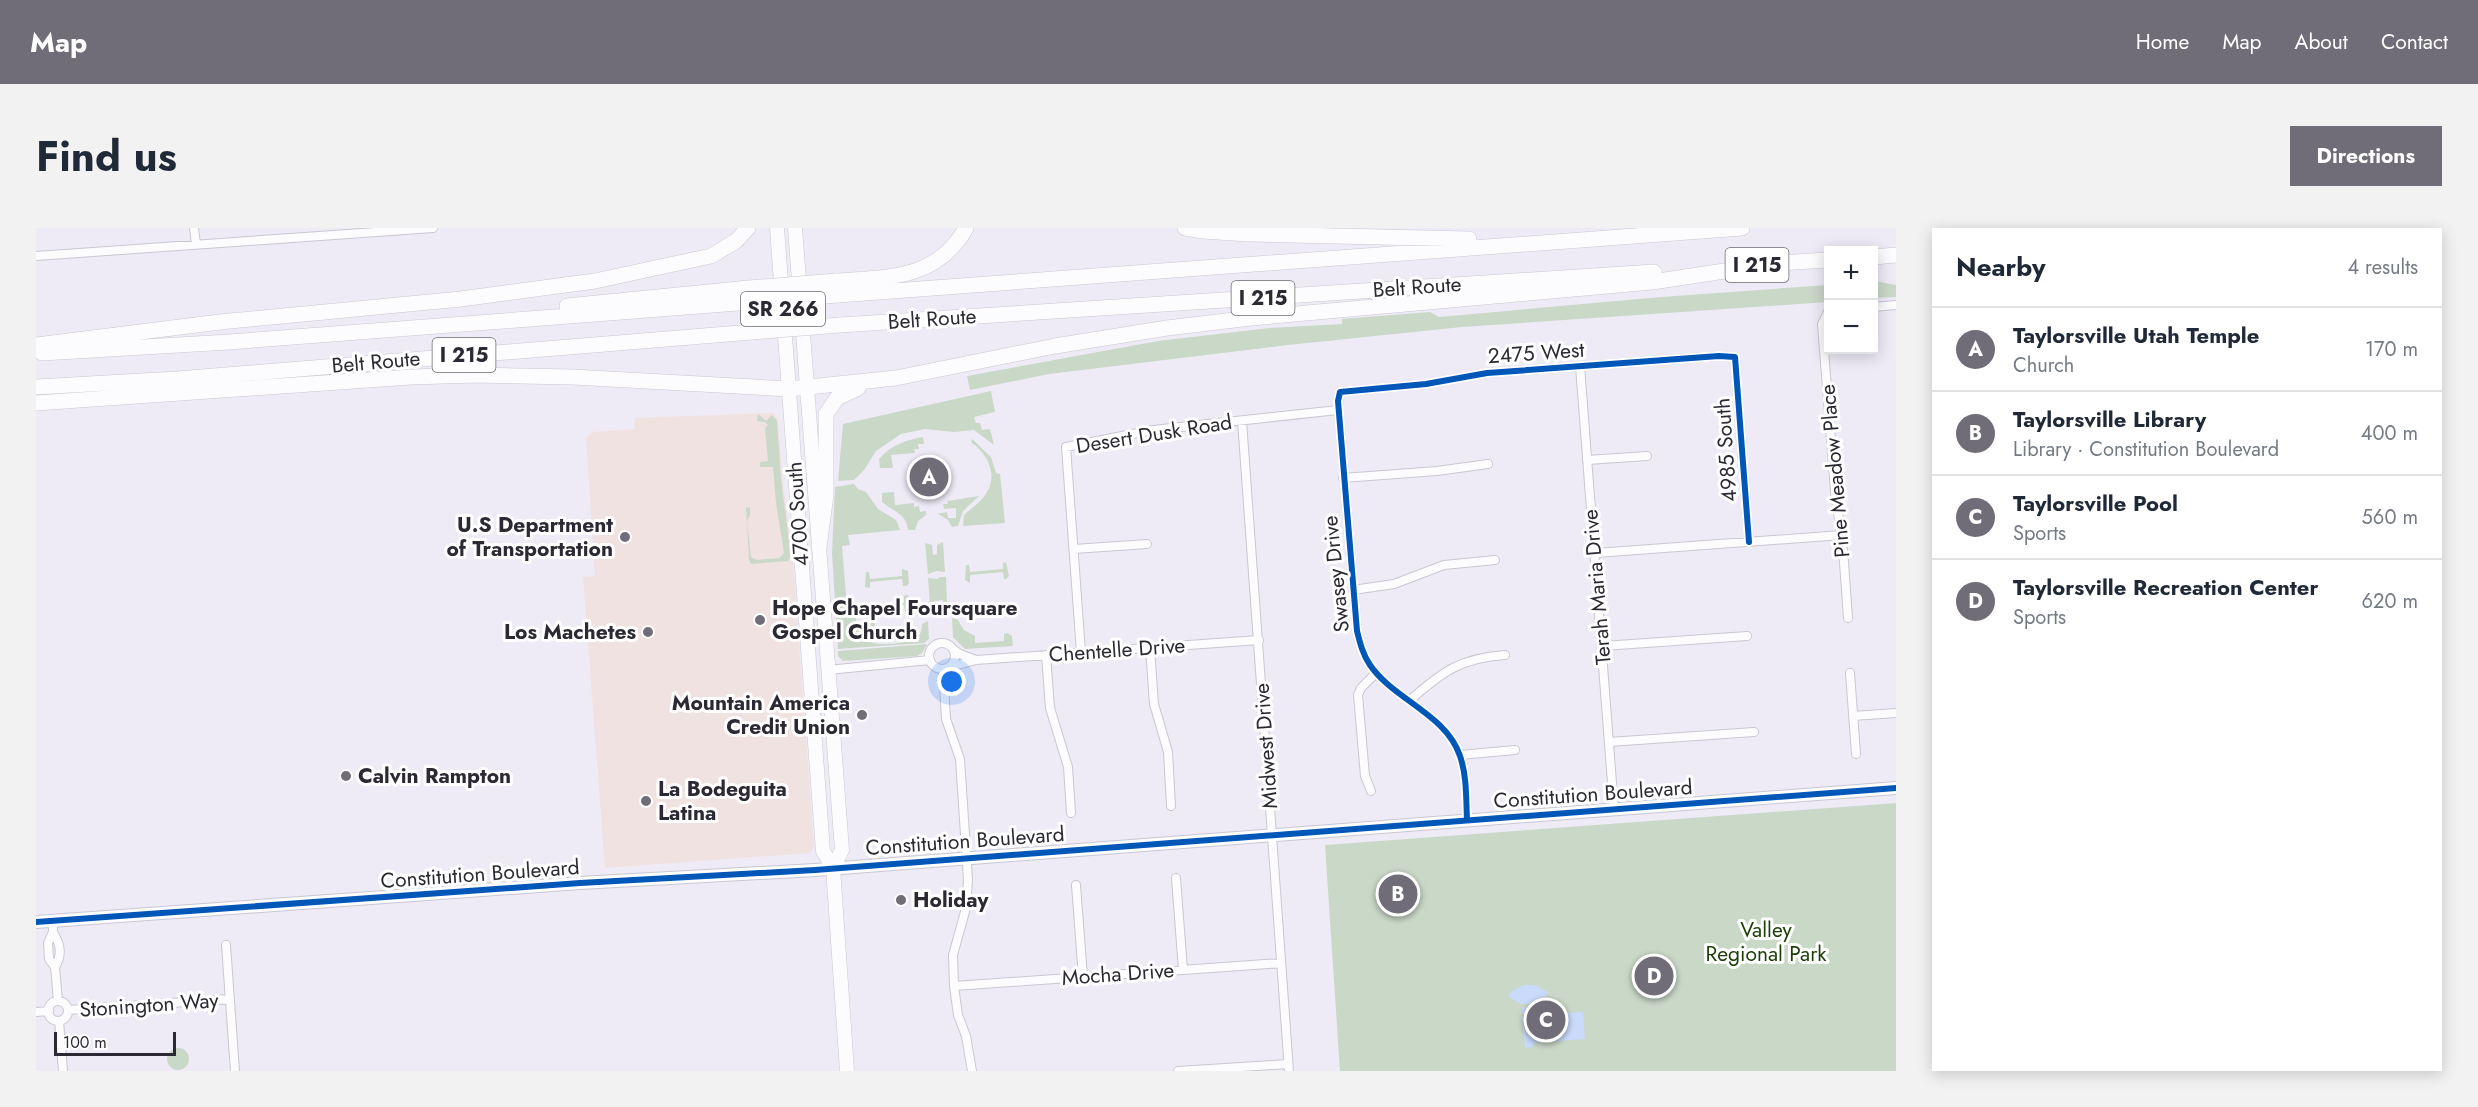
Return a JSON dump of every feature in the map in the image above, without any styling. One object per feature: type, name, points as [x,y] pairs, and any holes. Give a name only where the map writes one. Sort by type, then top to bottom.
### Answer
[{"type":"highway","points":[[36,345],[220,322],[472,297],[585,283],[697,261],[724,249],[748,228]]},
{"type":"highway","points":[[837,288],[916,272],[943,256],[966,228]]},
{"type":"highway","points":[[1185,228],[1248,234],[1556,241]]},
{"type":"highway","name":"Belt Route","points":[[36,354],[506,320],[837,288],[1742,228]]},
{"type":"highway","points":[[1878,256],[1896,255]]},
{"type":"highway","name":"Belt Route","points":[[36,387],[188,378],[840,325],[1824,260]]},
{"type":"highway","points":[[36,404],[411,377],[475,375],[584,377],[789,389],[807,388],[896,378],[1143,331],[1260,317],[1652,282],[1771,264]]},
{"type":"highway","points":[[819,547],[826,495],[825,427],[828,410],[834,401],[846,392],[896,378]]},
{"type":"main road","name":"4700 South","points":[[777,228],[823,851],[833,868],[847,1071]]},
{"type":"main road","name":"4700 South","points":[[795,228],[842,850],[833,868]]},
{"type":"main road","name":"Constitution Boulevard","points":[[36,922],[53,926],[580,883],[833,868],[1896,788]]},
{"type":"street","points":[[194,228],[196,244]]},
{"type":"street","points":[[36,256],[433,228]]},
{"type":"street","points":[[1878,307],[1896,305]]},
{"type":"street","name":"Pine Meadow Place","points":[[1824,320],[1822,324],[1824,350]]},
{"type":"street","name":"Pine Meadow Place","points":[[1824,354],[1848,618]]},
{"type":"street","name":"2475 West","points":[[1340,392],[1426,384],[1487,373],[1719,356],[1735,357]]},
{"type":"street","name":"4985 South","points":[[1735,357],[1749,542]]},
{"type":"street","name":"Terah Maria Drive","points":[[1580,366],[1614,809]]},
{"type":"street","name":"Swasey Drive","points":[[1340,392],[1338,410],[1343,478],[1360,643],[1376,673],[1445,731],[1460,755],[1467,820]]},
{"type":"street","name":"Desert Dusk Road","points":[[1081,652],[1066,447],[1143,432],[1338,410]]},
{"type":"street","name":"Midwest Drive","points":[[1242,421],[1288,1067]]},
{"type":"street","points":[[1587,460],[1647,456]]},
{"type":"street","points":[[1343,478],[1437,471],[1488,464]]},
{"type":"street","points":[[1596,553],[1842,536]]},
{"type":"street","points":[[1074,549],[1147,544]]},
{"type":"street","points":[[1353,590],[1394,584],[1444,565],[1495,560]]},
{"type":"street","points":[[1603,646],[1747,636]]},
{"type":"street","name":"Chentelle Drive","points":[[946,668],[976,660],[1259,640]]},
{"type":"street","points":[[946,668],[933,666],[930,660],[931,650],[938,644],[948,645],[953,649],[954,660],[946,668],[946,719],[960,759],[968,894],[953,955],[954,986],[958,1015],[966,1036],[972,1071]]},
{"type":"street","points":[[1149,648],[1156,715],[1168,752],[1171,806]]},
{"type":"street","name":"Chentelle Drive","points":[[953,649],[957,653],[976,660]]},
{"type":"street","points":[[1046,655],[1050,708],[1068,767],[1071,813]]},
{"type":"street","points":[[1409,700],[1456,665],[1477,658],[1505,656]]},
{"type":"street","points":[[828,670],[930,660]]},
{"type":"street","points":[[1371,791],[1365,776],[1358,695],[1361,688],[1376,673]]},
{"type":"street","points":[[1850,673],[1856,754]]},
{"type":"street","points":[[1853,716],[1896,713]]},
{"type":"street","points":[[1609,742],[1754,732]]},
{"type":"street","points":[[1460,755],[1515,750]]},
{"type":"street","points":[[1176,878],[1183,970]]},
{"type":"street","points":[[1076,885],[1083,977]]},
{"type":"street","points":[[53,926],[60,943],[60,959],[55,967],[58,1001]]},
{"type":"street","points":[[225,945],[235,1071]]},
{"type":"street","name":"Mocha Drive","points":[[954,986],[1281,963]]},
{"type":"street","name":"Stonington Way","points":[[68,1010],[230,999]]},
{"type":"street","points":[[58,1001],[66,1004],[68,1010],[66,1018],[59,1021],[52,1019],[49,1011],[51,1005],[58,1001]]},
{"type":"street","name":"Stonington Way","points":[[36,1012],[49,1011]]},
{"type":"street","points":[[59,1021],[63,1071]]},
{"type":"street","points":[[1178,1071],[1288,1067]]},
{"type":"shaded area","points":[[774,413],[778,419],[783,484],[792,548],[814,847],[810,853],[605,868],[583,577],[595,576],[586,438],[592,432],[635,429],[635,418]]},
{"type":"green space","points":[[1878,282],[1896,285],[1896,297],[1878,298]]},
{"type":"green space","points":[[1824,285],[1824,302],[1462,327],[1049,374],[970,390],[967,376],[1158,341],[1270,328],[1342,324],[1342,319],[1430,312],[1439,317]]},
{"type":"green space","points":[[991,391],[995,412],[974,417],[976,423],[980,423],[982,430],[990,429],[994,445],[974,430],[954,432],[925,429],[901,434],[876,451],[864,470],[854,480],[838,481],[843,424]]},
{"type":"green space","points":[[758,414],[766,421],[772,415],[777,421],[781,479],[791,556],[788,561],[751,564],[749,559],[746,507],[750,508],[747,521],[751,557],[757,560],[779,558],[784,553],[773,467],[760,467],[760,462],[768,461],[765,428],[768,425],[757,421]]},
{"type":"green space","points":[[923,437],[924,444],[918,444],[919,449],[914,449],[915,453],[891,455],[893,468],[880,468],[879,459],[889,450]]},
{"type":"green space","points":[[972,439],[991,457],[996,473],[1000,474],[1005,523],[963,526],[964,515],[980,501],[991,484],[988,461],[971,442]]},
{"type":"green space","points":[[854,484],[858,489],[866,492],[878,509],[896,520],[900,530],[848,535],[850,545],[842,546],[847,607],[855,607],[859,631],[867,641],[881,644],[906,642],[917,637],[922,624],[928,621],[929,639],[924,643],[838,649],[832,553],[835,487]]},
{"type":"green space","points":[[894,492],[895,505],[914,503],[914,507],[919,506],[920,512],[926,511],[926,515],[918,521],[915,530],[908,530],[902,516],[882,502],[882,493]]},
{"type":"green space","points":[[979,496],[963,511],[958,526],[952,527],[948,520],[938,514],[947,512],[948,518],[956,518],[956,508],[944,509],[943,504],[948,504],[947,501]]},
{"type":"green space","points":[[943,542],[945,572],[936,571],[928,574],[925,543],[932,545],[933,555],[937,554],[937,545]]},
{"type":"green space","points":[[1006,562],[1009,576],[1006,579],[1004,579],[1003,572],[970,575],[970,583],[965,580],[966,565],[969,565],[970,572],[1003,569],[1003,563]]},
{"type":"green space","points":[[902,569],[908,571],[907,586],[903,586],[902,579],[870,582],[870,588],[865,587],[866,572],[869,572],[870,579],[902,576]]},
{"type":"green space","points":[[946,577],[947,604],[943,604],[943,600],[934,601],[934,605],[930,605],[928,578]]},
{"type":"green space","points":[[904,596],[910,597],[910,612],[905,612],[904,605],[875,608],[873,616],[876,631],[872,630],[866,605],[904,603]]},
{"type":"green space","points":[[952,618],[958,620],[964,630],[975,636],[975,643],[1004,641],[1004,634],[1007,633],[1012,636],[1013,646],[965,649],[953,637]]},
{"type":"green space","points":[[927,644],[922,653],[917,656],[843,661],[838,656],[838,651]]},
{"type":"green space","name":"Valley Regional Park","points":[[1896,803],[1896,1071],[1340,1071],[1325,845]]},
{"type":"green space","points":[[178,1048],[186,1051],[189,1059],[186,1067],[178,1070],[170,1067],[167,1059],[170,1051]]},
{"type":"water","points":[[1523,985],[1535,985],[1549,993],[1536,1004],[1537,1015],[1583,1012],[1585,1039],[1533,1043],[1533,1047],[1525,1048],[1522,1017],[1532,1014],[1522,1014],[1522,1007],[1532,1008],[1532,1004],[1520,1004],[1508,996],[1513,990]]},
{"type":"cycle path","points":[[1467,820],[1464,771],[1453,741],[1432,718],[1380,677],[1368,661],[1357,631],[1338,401],[1340,392],[1426,384],[1487,373],[1719,356],[1735,357],[1749,542]]},
{"type":"cycle path","points":[[36,922],[580,883],[815,870],[1896,788]]},
{"type":"place","name":"Taylorsville Utah Temple","points":[[929,477]]},
{"type":"place","name":"U.S Department of Transportation","points":[[625,537]]},
{"type":"place","name":"Hope Chapel Foursquare Gospel Church","points":[[760,620]]},
{"type":"place","name":"Los Machetes","points":[[648,632]]},
{"type":"place","name":"Mountain America Credit Union","points":[[862,715]]},
{"type":"place","name":"Calvin Rampton","points":[[346,776]]},
{"type":"place","name":"La Bodeguita Latina","points":[[646,801]]},
{"type":"place","name":"Taylorsville Library","points":[[1398,894]]},
{"type":"place","name":"Holiday","points":[[901,900]]},
{"type":"place","name":"Taylorsville Recreation Center","points":[[1654,976]]},
{"type":"place","name":"Taylorsville Pool","points":[[1546,1020]]}]
